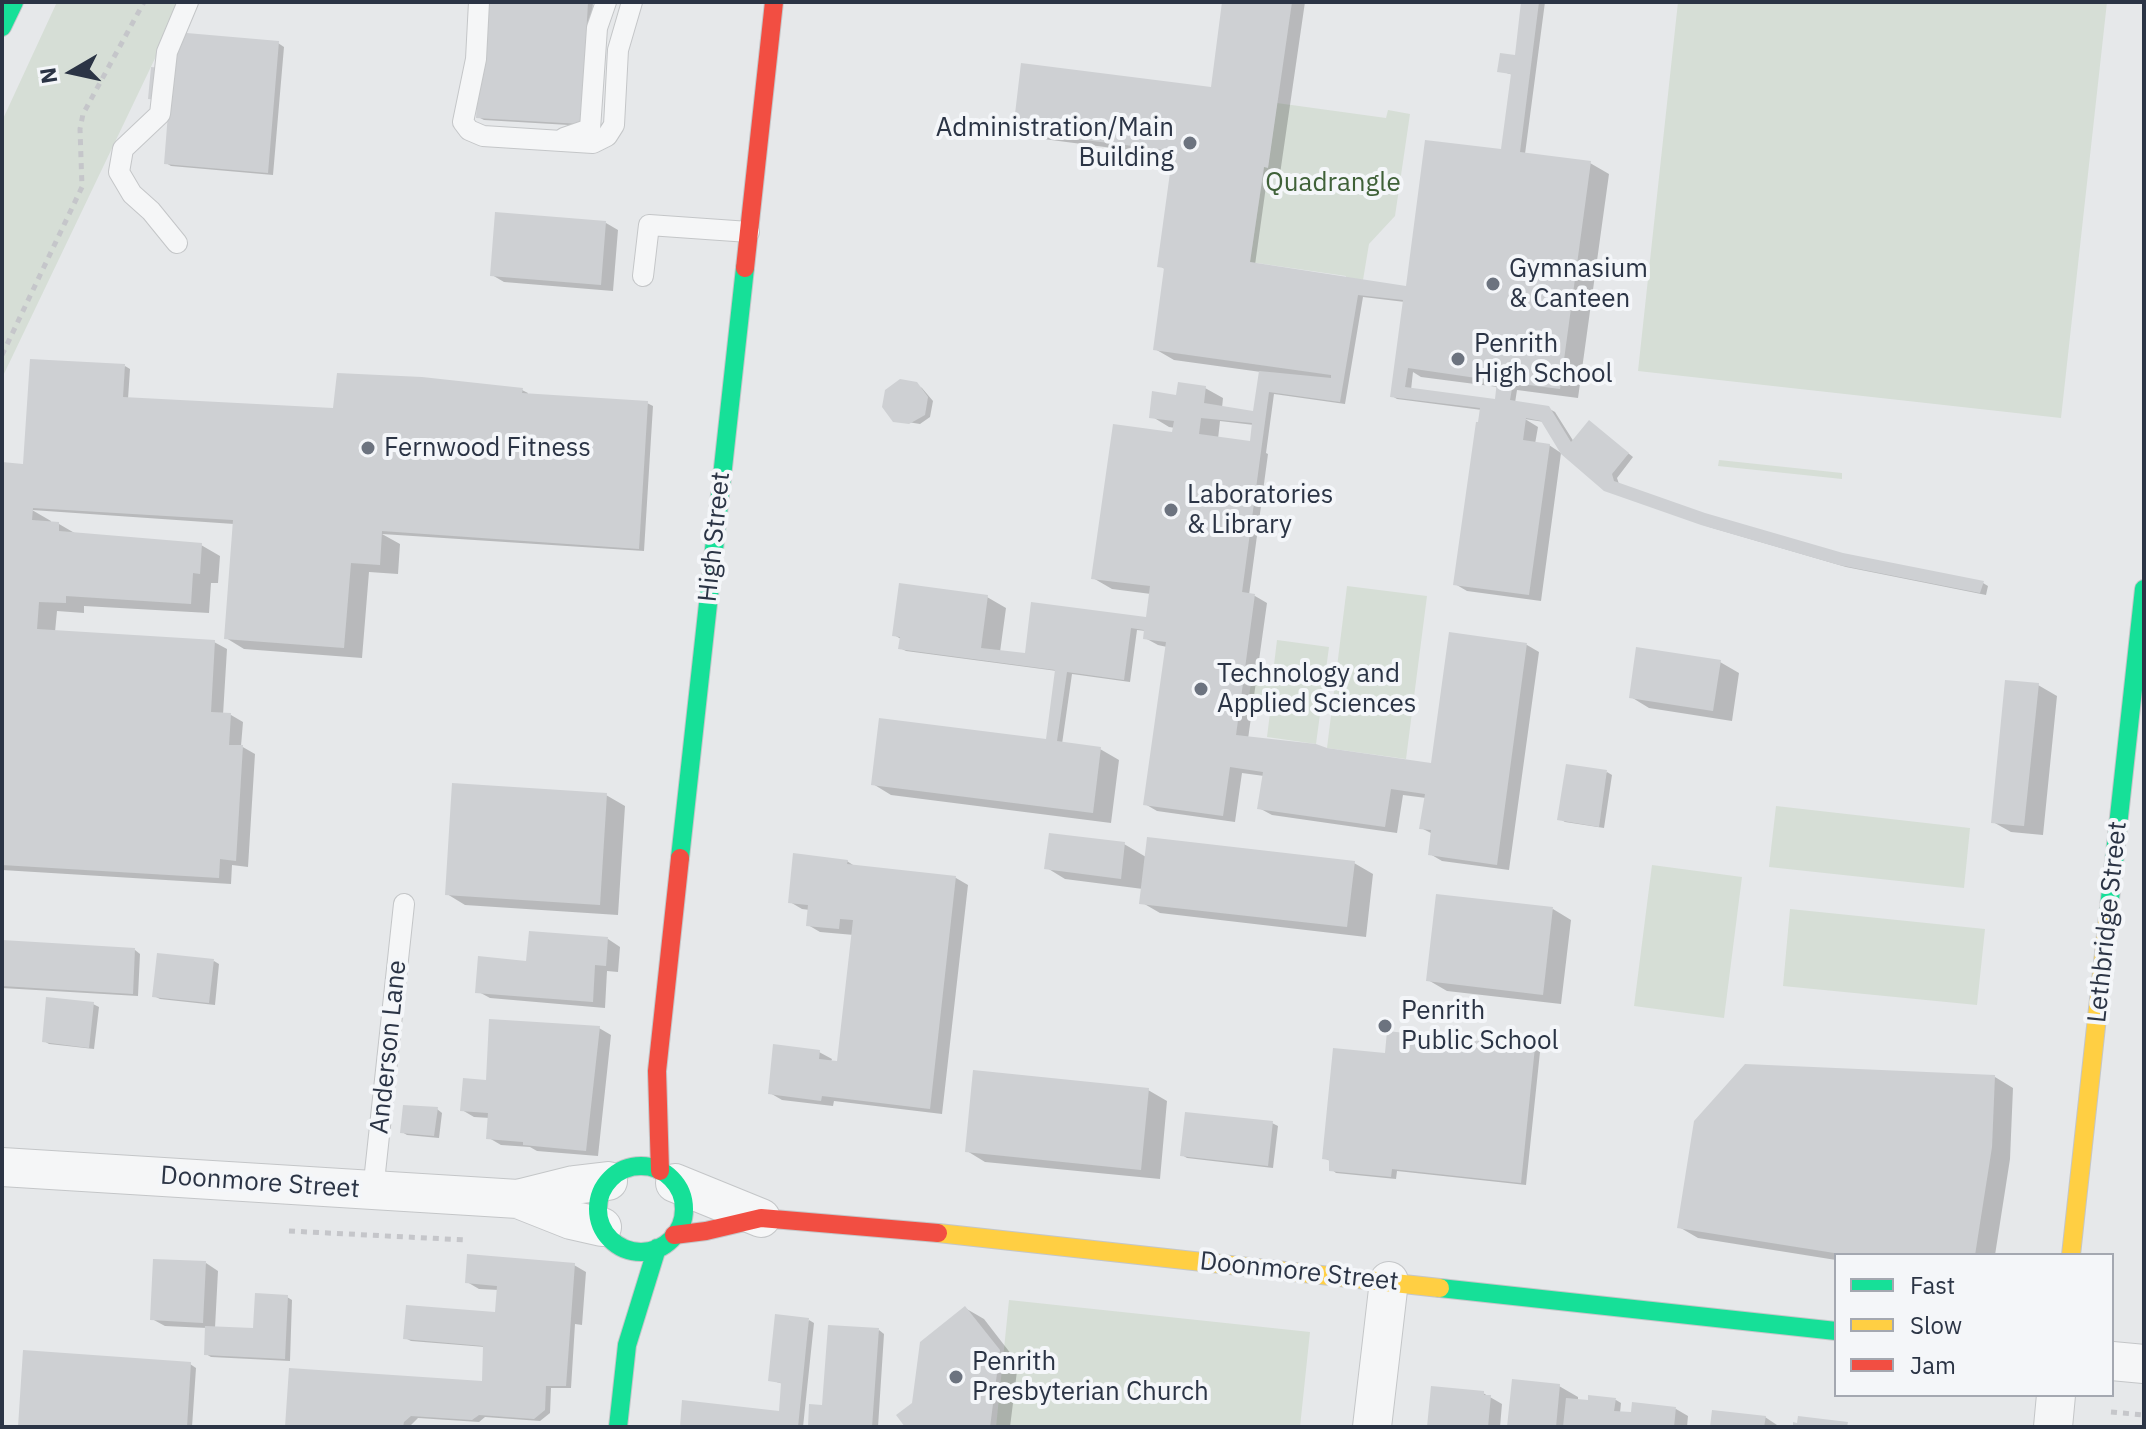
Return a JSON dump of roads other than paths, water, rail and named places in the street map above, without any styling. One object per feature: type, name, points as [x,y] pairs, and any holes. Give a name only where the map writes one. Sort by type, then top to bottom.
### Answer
[{"type":"main road","points":[[2,27],[14,2]]},
{"type":"main road","name":"High Street","points":[[639,1127],[657,1071],[774,2]]},
{"type":"main road","name":"Lethbridge Street","points":[[2071,1253],[2144,589]]},
{"type":"main road","name":"High Street","points":[[657,1071],[668,1177]]},
{"type":"main road","points":[[649,1166],[668,1177],[681,1196],[681,1223],[674,1235],[657,1248],[634,1251],[610,1242],[598,1214],[598,1202],[602,1190],[621,1168],[649,1166]]},
{"type":"main road","name":"Doonmore Street","points":[[674,1235],[761,1218],[914,1230],[1834,1331]]},
{"type":"main road","points":[[618,1427],[627,1345],[657,1248]]},
{"type":"main road","points":[[621,1302],[627,1345]]},
{"type":"street","name":"Doonmore Street","points":[[2,1167],[518,1199],[574,1185],[621,1168]]},
{"type":"street","name":"Doonmore Street","points":[[668,1177],[761,1218]]},
{"type":"street","name":"Doonmore Street","points":[[518,1199],[571,1220],[610,1242]]},
{"type":"street","points":[[1372,1427],[1389,1281]]},
{"type":"street","points":[[2114,1361],[2144,1364]]},
{"type":"street","points":[[2053,1427],[2056,1397]]},
{"type":"lane","points":[[177,243],[151,211],[132,194],[119,172],[123,149],[160,114],[167,52],[188,2]]},
{"type":"lane","points":[[479,2],[476,59],[463,122],[469,130],[483,136],[593,143],[607,136],[614,125],[618,50],[632,2]]},
{"type":"lane","points":[[556,140],[590,129],[597,28],[606,2]]},
{"type":"lane","points":[[643,276],[649,225],[749,232]]},
{"type":"lane","name":"Anderson Lane","points":[[373,1191],[404,904]]},
{"type":"place","name":"Administration/Main Building","points":[[1190,143]]},
{"type":"place","name":"Gymnasium & Canteen","points":[[1493,284]]},
{"type":"place","name":"Penrith High School","points":[[1458,359]]},
{"type":"place","name":"Fernwood Fitness","points":[[368,448]]},
{"type":"place","name":"Laboratories & Library","points":[[1171,510]]},
{"type":"place","name":"Technology and Applied Sciences","points":[[1201,689]]},
{"type":"place","name":"Penrith Public School","points":[[1385,1026]]},
{"type":"place","name":"Penrith Presbyterian Church","points":[[956,1377]]},
{"type":"park label","name":"Quadrangle","points":[[1333,183]]}]
